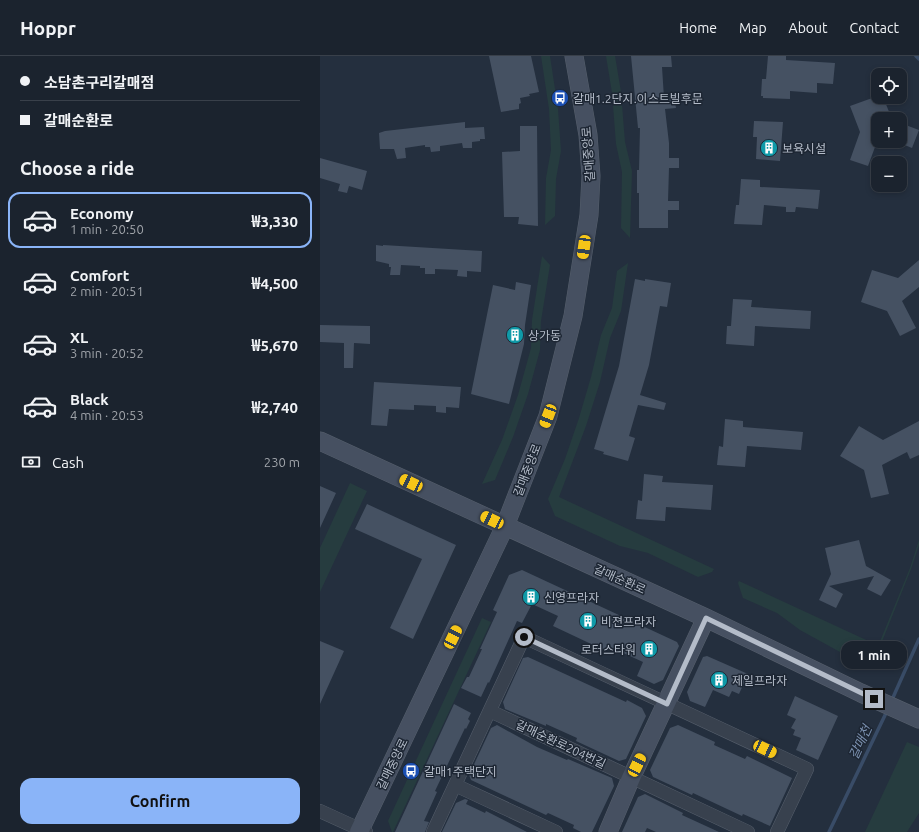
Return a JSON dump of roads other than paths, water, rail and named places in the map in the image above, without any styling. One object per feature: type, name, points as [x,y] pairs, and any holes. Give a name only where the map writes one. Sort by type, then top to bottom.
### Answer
[{"type":"street","name":"갈매중앙로","points":[[362,831],[506,526],[548,416],[573,316],[589,215],[591,176],[588,135],[574,56]]},
{"type":"street","name":"갈매순환로","points":[[320,441],[706,618],[861,693],[915,717]]},
{"type":"street","points":[[608,832],[631,778],[706,618]]},
{"type":"street","points":[[433,832],[524,637],[807,769],[777,832]]},
{"type":"street","name":"갈매순환로204번길","points":[[490,711],[748,832]]},
{"type":"street","points":[[455,785],[556,832]]},
{"type":"street","points":[[320,811],[362,831]]},
{"type":"waterway","name":"갈매천","points":[[916,56],[919,59]]},
{"type":"waterway","name":"갈매천","points":[[891,702],[919,639]]},
{"type":"waterway","name":"갈매천","points":[[829,832],[887,711]]},
{"type":"place","name":"갈매1.2단지.이스트빌후문","points":[[560,98]]},
{"type":"place","name":"보육시설","points":[[769,148]]},
{"type":"place","name":"상가동","points":[[515,335]]},
{"type":"place","name":"신영프라자","points":[[531,597]]},
{"type":"place","name":"비젼프라자","points":[[588,621]]},
{"type":"place","name":"로터스타워","points":[[649,649]]},
{"type":"place","name":"제일프라자","points":[[719,680]]},
{"type":"place","name":"갈매1주택단지","points":[[411,771]]}]
